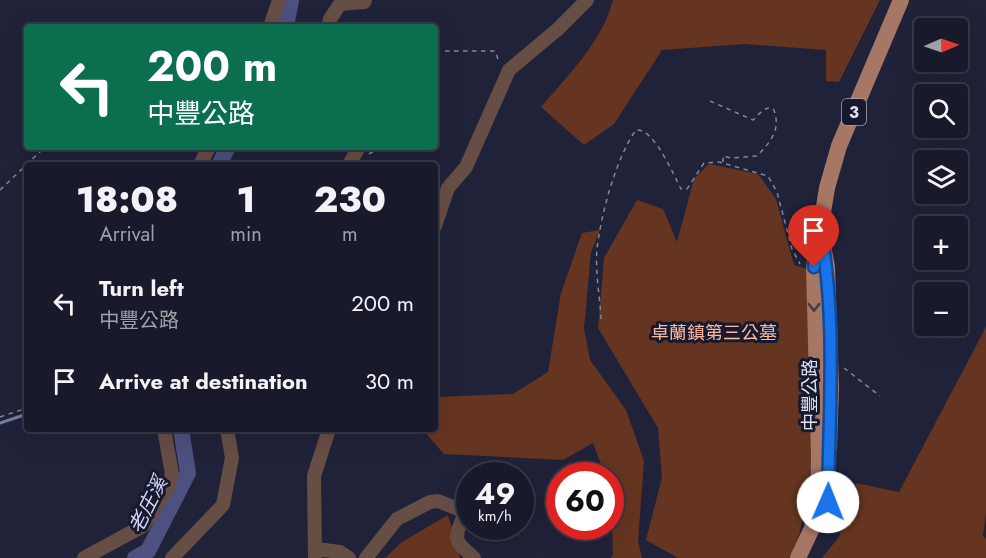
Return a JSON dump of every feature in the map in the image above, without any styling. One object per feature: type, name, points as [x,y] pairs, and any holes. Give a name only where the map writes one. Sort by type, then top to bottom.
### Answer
[{"type":"main road","name":"中豐公路","points":[[798,558],[813,526],[818,496],[814,267],[827,188],[839,146],[901,0]]},
{"type":"main road","name":"中豐公路","points":[[809,558],[822,534],[828,502],[830,361],[827,267],[820,228]]},
{"type":"lane","points":[[271,24],[279,0]]},
{"type":"lane","points":[[341,2],[364,2],[365,0]]},
{"type":"lane","points":[[438,217],[448,189],[465,167],[509,70],[558,29],[587,0]]},
{"type":"lane","points":[[329,24],[341,2]]},
{"type":"lane","points":[[336,24],[341,2]]},
{"type":"lane","points":[[84,558],[143,526],[168,488],[172,474],[165,432]]},
{"type":"lane","points":[[172,558],[223,505],[232,458],[228,432]]},
{"type":"lane","points":[[328,432],[314,477],[315,553],[340,552],[349,558]]},
{"type":"lane","points":[[366,558],[397,519],[430,502],[438,501],[463,511],[464,516],[455,535],[457,541],[474,558]]},
{"type":"path","points":[[445,51],[495,51],[501,68],[507,76]]},
{"type":"path","points":[[710,101],[753,120],[763,109],[773,108],[777,118],[775,135],[757,156],[731,158],[723,156],[722,163]]},
{"type":"path","points":[[601,319],[597,251],[604,206],[628,142],[636,130],[641,129],[648,134],[658,146],[681,189],[687,189],[704,163],[719,162],[768,176],[777,192],[798,264],[814,267]]},
{"type":"path","points":[[29,162],[42,150]]},
{"type":"path","points":[[0,190],[24,167]]},
{"type":"path","points":[[830,361],[850,371],[880,396]]},
{"type":"path","points":[[0,417],[24,409]]},
{"type":"green space","points":[[613,0],[880,0],[839,82],[826,81],[826,50],[745,44],[662,50],[614,124],[584,145],[541,107],[593,44]]},
{"type":"green space","name":"卓蘭鎮第三公墓","points":[[709,164],[758,174],[776,199],[794,265],[810,270],[811,464],[805,508],[795,553],[789,558],[678,558],[646,540],[662,478],[658,428],[598,328],[604,258],[637,200],[663,209],[677,242],[694,179]]},
{"type":"green space","points":[[600,230],[591,252],[584,328],[590,360],[626,410],[644,461],[638,541],[642,558],[610,558],[613,555],[612,540],[624,540],[624,462],[600,462],[593,443],[563,460],[444,454],[425,432],[438,432],[438,397],[513,394],[548,372],[561,293],[582,233]]},
{"type":"green space","points":[[986,327],[986,513],[983,536],[986,539],[986,558],[822,558],[839,537],[856,483],[899,492]]},
{"type":"green space","points":[[448,515],[460,558],[385,558],[402,542]]},
{"type":"waterway","name":"老庄溪","points":[[287,24],[291,0]]},
{"type":"waterway","name":"老庄溪","points":[[220,162],[226,150]]},
{"type":"waterway","points":[[0,423],[24,415]]},
{"type":"waterway","name":"老庄溪","points":[[135,558],[148,551],[188,473],[181,432]]},
{"type":"route","points":[[814,267],[820,228],[827,267],[831,387],[828,502]]}]
